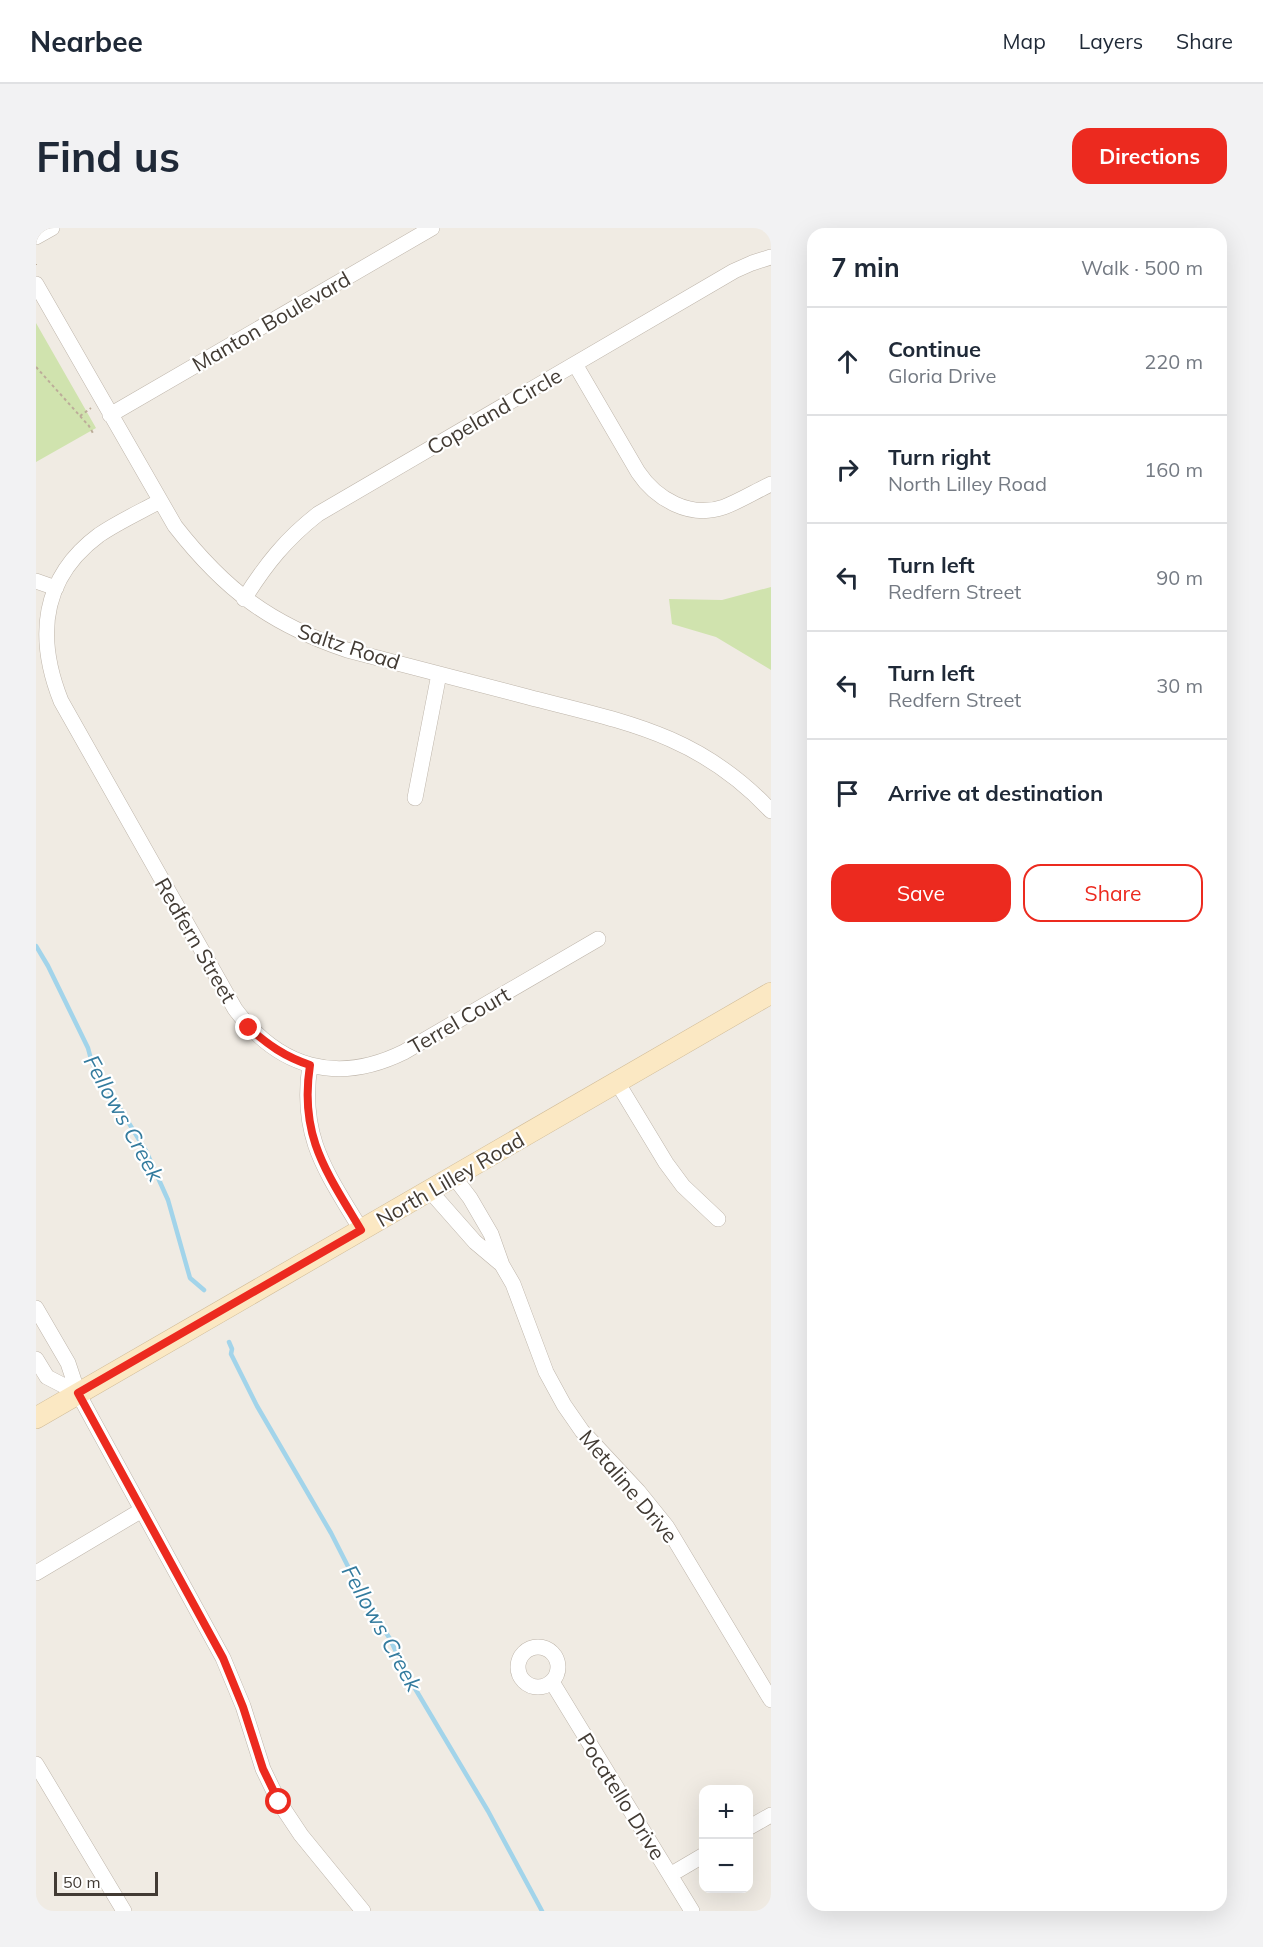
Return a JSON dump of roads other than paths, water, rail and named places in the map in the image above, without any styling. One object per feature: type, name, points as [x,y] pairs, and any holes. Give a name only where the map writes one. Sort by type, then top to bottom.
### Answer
[{"type":"street","points":[[36,237],[52,228]]},
{"type":"street","name":"Manton Boulevard","points":[[110,415],[432,228]]},
{"type":"street","name":"Copeland Circle","points":[[244,599],[278,550],[295,532],[318,514],[734,271],[771,257]]},
{"type":"street","name":"Saltz Road","points":[[36,284],[175,526],[216,575],[244,599],[280,622],[320,641],[347,650],[626,722],[673,739],[705,756],[734,777],[771,811]]},
{"type":"street","points":[[575,364],[638,472],[663,499],[693,509],[714,509],[724,507],[771,484]]},
{"type":"street","name":"Redfern Street","points":[[160,501],[116,524],[92,541],[68,566],[41,624],[48,666],[61,701],[235,1009],[249,1028],[266,1043],[310,1065]]},
{"type":"street","points":[[36,581],[56,588]]},
{"type":"street","points":[[415,798],[439,674]]},
{"type":"street","name":"Terrel Court","points":[[310,1065],[348,1069],[387,1060],[598,939]]},
{"type":"street","name":"North Lilley Road","points":[[36,1418],[771,993]]},
{"type":"street","points":[[310,1065],[306,1104],[314,1143],[326,1171],[361,1230]]},
{"type":"street","points":[[617,1082],[666,1163],[683,1186],[718,1219]]},
{"type":"street","name":"Metaline Drive","points":[[454,1177],[470,1198],[490,1234],[502,1265],[513,1284],[546,1372],[564,1405],[582,1431],[638,1491],[667,1527],[771,1700]]},
{"type":"street","name":"Metaline Drive","points":[[430,1191],[475,1242],[502,1265]]},
{"type":"street","points":[[36,1308],[68,1363],[78,1393],[223,1658],[243,1707],[263,1769],[279,1802],[301,1835],[363,1911]]},
{"type":"street","points":[[36,1359],[47,1377],[78,1393]]},
{"type":"street","points":[[36,1573],[142,1510]]},
{"type":"street","name":"Pocatello Drive","points":[[552,1682],[692,1911]]},
{"type":"street","points":[[36,1764],[124,1911]]},
{"type":"street","points":[[753,1825],[771,1815]]},
{"type":"street","points":[[670,1875],[699,1858]]},
{"type":"waterway","name":"Fellows Creek","points":[[36,946],[88,1048],[92,1063],[146,1151],[168,1200],[190,1278],[204,1290]]},
{"type":"waterway","name":"Fellows Creek","points":[[229,1342],[232,1349],[231,1354],[257,1406],[331,1533],[363,1596],[390,1639],[407,1675],[488,1811],[542,1911]]}]
